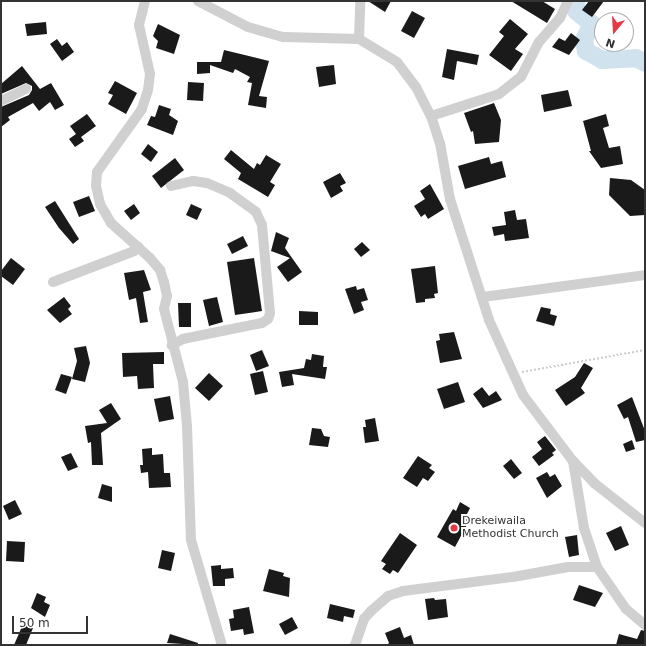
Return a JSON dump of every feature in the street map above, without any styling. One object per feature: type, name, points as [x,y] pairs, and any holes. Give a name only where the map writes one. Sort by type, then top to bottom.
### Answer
[{"type":"street","points":[[145,1],[139,25],[150,74],[148,90],[142,109],[97,172],[96,186],[100,204],[111,223],[138,247],[160,270],[166,296],[164,309],[182,382],[187,426],[191,540],[222,645]]},
{"type":"street","points":[[360,1],[360,39]]},
{"type":"street","points":[[431,116],[499,94],[521,77],[538,42],[560,18],[568,1]]},
{"type":"street","points":[[203,3],[248,27],[284,37],[360,39],[397,62],[416,87],[431,116],[440,142],[450,199],[483,297],[489,320],[523,395],[573,461],[594,483],[645,523]]},
{"type":"street","points":[[1,101],[26,89]]},
{"type":"street","points":[[171,186],[193,181],[207,183],[230,193],[256,212],[262,225],[270,313],[268,319],[262,323],[183,339],[172,345]]},
{"type":"street","points":[[53,282],[134,252],[138,247]]},
{"type":"street","points":[[483,297],[645,275]]},
{"type":"street","points":[[573,461],[584,528],[597,567],[626,609],[645,625]]},
{"type":"street","points":[[355,645],[364,619],[378,604],[395,594],[568,567],[597,567]]},
{"type":"path","points":[[513,374],[645,350]]},
{"type":"building","points":[[368,1],[391,1],[385,12]]},
{"type":"building","points":[[511,1],[542,1],[555,9],[547,23]]},
{"type":"building","points":[[589,1],[604,1],[596,12],[594,12],[592,17],[582,10]]},
{"type":"building","points":[[412,11],[425,18],[414,38],[401,31]]},
{"type":"building","points":[[510,19],[528,34],[515,49],[523,54],[511,71],[489,55],[504,36],[499,32]]},
{"type":"building","points":[[46,22],[47,34],[27,36],[25,24]]},
{"type":"building","points":[[158,24],[180,35],[174,54],[156,48],[158,41],[153,36]]},
{"type":"building","points":[[571,33],[580,40],[569,55],[552,47],[559,38],[565,41]]},
{"type":"building","points":[[57,39],[62,46],[67,42],[74,52],[62,61],[50,44]]},
{"type":"building","points":[[447,49],[479,55],[477,65],[457,61],[454,80],[442,77]]},
{"type":"building","points":[[224,50],[269,61],[259,96],[267,97],[266,108],[248,105],[252,83],[247,82],[250,77],[235,69],[233,73],[210,65],[210,73],[197,74],[197,62],[221,62]]},
{"type":"building","points":[[334,65],[336,84],[319,87],[316,67]]},
{"type":"building","points":[[22,66],[40,89],[51,83],[64,105],[55,110],[50,102],[39,111],[33,103],[8,117],[10,120],[1,127],[1,107],[29,95],[32,90],[32,86],[26,83],[1,94],[1,84]]},
{"type":"building","points":[[115,81],[137,93],[126,114],[108,104],[113,95],[108,93]]},
{"type":"building","points":[[188,82],[204,83],[203,101],[187,100]]},
{"type":"building","points":[[568,90],[572,106],[544,112],[541,95]]},
{"type":"building","points":[[494,103],[501,120],[499,142],[475,144],[473,131],[471,132],[464,113]]},
{"type":"building","points":[[159,105],[171,109],[169,115],[178,121],[173,135],[147,125],[151,116],[155,117]]},
{"type":"building","points":[[87,114],[96,126],[81,137],[84,141],[75,147],[69,139],[76,134],[70,126]]},
{"type":"building","points":[[606,114],[609,126],[603,128],[609,148],[620,146],[623,164],[601,168],[589,151],[591,151],[583,121]]},
{"type":"building","points":[[148,144],[158,152],[151,162],[141,154]]},
{"type":"building","points":[[231,150],[254,169],[257,163],[260,165],[266,155],[281,164],[270,182],[275,185],[268,197],[238,179],[241,173],[224,159]]},
{"type":"building","points":[[489,157],[491,164],[502,161],[506,177],[465,189],[458,166]]},
{"type":"building","points":[[175,158],[184,170],[161,188],[152,176]]},
{"type":"building","points":[[340,173],[346,183],[340,186],[343,191],[331,198],[323,182]]},
{"type":"building","points":[[610,178],[631,180],[645,190],[645,215],[630,216],[609,195]]},
{"type":"building","points":[[430,184],[444,209],[428,219],[425,214],[421,217],[414,206],[425,199],[420,191]]},
{"type":"building","points":[[89,196],[95,211],[79,217],[73,202]]},
{"type":"building","points":[[55,201],[79,239],[73,244],[59,228],[45,207]]},
{"type":"building","points":[[134,204],[140,213],[131,220],[124,211]]},
{"type":"building","points":[[191,204],[202,209],[197,220],[186,215]]},
{"type":"building","points":[[515,210],[517,220],[526,219],[529,238],[505,241],[504,234],[494,236],[492,227],[506,225],[504,212]]},
{"type":"building","points":[[276,232],[289,238],[285,248],[302,272],[288,282],[277,267],[290,258],[271,251]]},
{"type":"building","points":[[243,236],[248,246],[232,254],[227,244]]},
{"type":"building","points":[[362,242],[370,250],[361,257],[354,249]]},
{"type":"building","points":[[11,258],[25,269],[13,285],[1,276],[1,271]]},
{"type":"building","points":[[254,258],[262,311],[235,315],[227,262]]},
{"type":"building","points":[[435,266],[438,293],[434,294],[435,298],[425,299],[425,302],[416,303],[411,269]]},
{"type":"building","points":[[144,270],[151,290],[143,292],[148,322],[140,323],[136,298],[129,300],[124,273]]},
{"type":"building","points":[[356,286],[357,290],[364,288],[368,300],[361,302],[364,310],[354,314],[345,289]]},
{"type":"building","points":[[64,297],[71,306],[68,309],[72,314],[60,323],[47,310]]},
{"type":"building","points":[[217,297],[223,322],[209,326],[203,300]]},
{"type":"building","points":[[178,303],[191,303],[191,327],[179,327]]},
{"type":"building","points":[[541,307],[551,309],[550,314],[557,316],[554,326],[536,321]]},
{"type":"building","points":[[299,311],[318,312],[318,325],[299,325]]},
{"type":"building","points":[[454,332],[462,359],[440,363],[436,341],[440,340],[439,334]]},
{"type":"building","points":[[86,346],[90,363],[85,382],[72,379],[77,361],[74,348]]},
{"type":"building","points":[[262,350],[269,366],[256,371],[250,355]]},
{"type":"building","points":[[164,352],[164,364],[153,364],[154,388],[138,389],[137,376],[123,377],[122,353]]},
{"type":"building","points":[[312,354],[324,356],[323,367],[327,367],[325,379],[292,374],[294,385],[282,387],[279,372],[304,368],[306,359],[311,360]]},
{"type":"building","points":[[584,363],[593,368],[581,388],[585,393],[566,406],[555,390],[575,377]]},
{"type":"building","points":[[263,371],[268,392],[255,395],[250,374]]},
{"type":"building","points":[[209,373],[223,386],[209,401],[195,388]]},
{"type":"building","points":[[61,374],[72,377],[66,394],[55,390]]},
{"type":"building","points":[[458,382],[465,402],[444,409],[437,389]]},
{"type":"building","points":[[482,387],[489,396],[496,391],[502,400],[483,408],[473,394]]},
{"type":"building","points":[[170,396],[174,419],[159,422],[154,399]]},
{"type":"building","points":[[632,397],[645,431],[645,440],[636,442],[628,417],[624,419],[617,405]]},
{"type":"building","points":[[111,403],[121,419],[101,433],[103,465],[92,465],[91,442],[88,443],[85,426],[107,423],[99,410]]},
{"type":"building","points":[[375,418],[379,441],[365,443],[363,427],[366,427],[365,420]]},
{"type":"building","points":[[312,428],[321,429],[324,436],[330,437],[328,447],[309,445]]},
{"type":"building","points":[[545,436],[556,450],[552,453],[554,455],[539,466],[532,457],[542,449],[537,442]]},
{"type":"building","points":[[632,440],[635,449],[626,452],[623,444]]},
{"type":"building","points":[[152,448],[152,455],[163,454],[164,473],[170,473],[171,487],[149,488],[148,472],[141,473],[140,465],[143,465],[142,449]]},
{"type":"building","points":[[71,453],[78,467],[68,471],[61,457]]},
{"type":"building","points":[[418,456],[432,465],[429,468],[435,472],[428,481],[423,478],[417,487],[403,478]]},
{"type":"building","points":[[511,459],[522,473],[514,479],[503,466]]},
{"type":"building","points":[[547,472],[550,477],[555,474],[562,486],[547,498],[536,478]]},
{"type":"building","points":[[102,484],[112,487],[112,502],[98,498]]},
{"type":"building","points":[[15,500],[22,514],[9,520],[3,506]]},
{"type":"building","name":"Drekeiwaila Methodist Church","points":[[460,502],[470,508],[466,516],[470,519],[455,547],[437,537],[453,509],[456,511]]},
{"type":"building","points":[[621,526],[629,545],[615,551],[606,533]]},
{"type":"building","points":[[400,533],[417,545],[398,573],[393,570],[390,574],[382,569],[386,564],[381,561]]},
{"type":"building","points":[[577,535],[579,555],[569,557],[565,537]]},
{"type":"building","points":[[7,541],[25,542],[24,562],[6,561]]},
{"type":"building","points":[[162,550],[175,553],[171,571],[158,568]]},
{"type":"building","points":[[221,565],[221,569],[233,568],[234,578],[225,579],[225,586],[213,586],[211,566]]},
{"type":"building","points":[[269,569],[284,573],[283,576],[290,578],[289,597],[263,591]]},
{"type":"building","points":[[579,585],[603,593],[595,607],[573,600]]},
{"type":"building","points":[[37,593],[46,597],[44,602],[50,605],[45,617],[31,608]]},
{"type":"building","points":[[434,598],[435,600],[446,599],[448,617],[428,620],[425,599]]},
{"type":"building","points":[[330,604],[355,610],[353,618],[344,616],[343,622],[327,618]]},
{"type":"building","points":[[249,607],[254,633],[244,635],[243,629],[231,631],[229,619],[234,618],[233,610]]},
{"type":"building","points":[[292,617],[298,628],[285,635],[279,624]]},
{"type":"building","points":[[23,624],[33,628],[26,645],[14,645]]},
{"type":"building","points":[[400,627],[404,638],[411,635],[414,645],[387,645],[389,643],[385,633]]},
{"type":"building","points":[[641,630],[645,631],[645,645],[616,645],[619,634],[637,639]]},
{"type":"building","points":[[170,634],[198,643],[198,645],[167,643]]},
{"type":"waterway","points":[[576,1],[576,11],[592,24],[584,40],[586,51],[602,60],[636,58],[645,63]]},
{"type":"place","name":"Drekeiwaila Methodist Church","points":[[454,528]]}]
